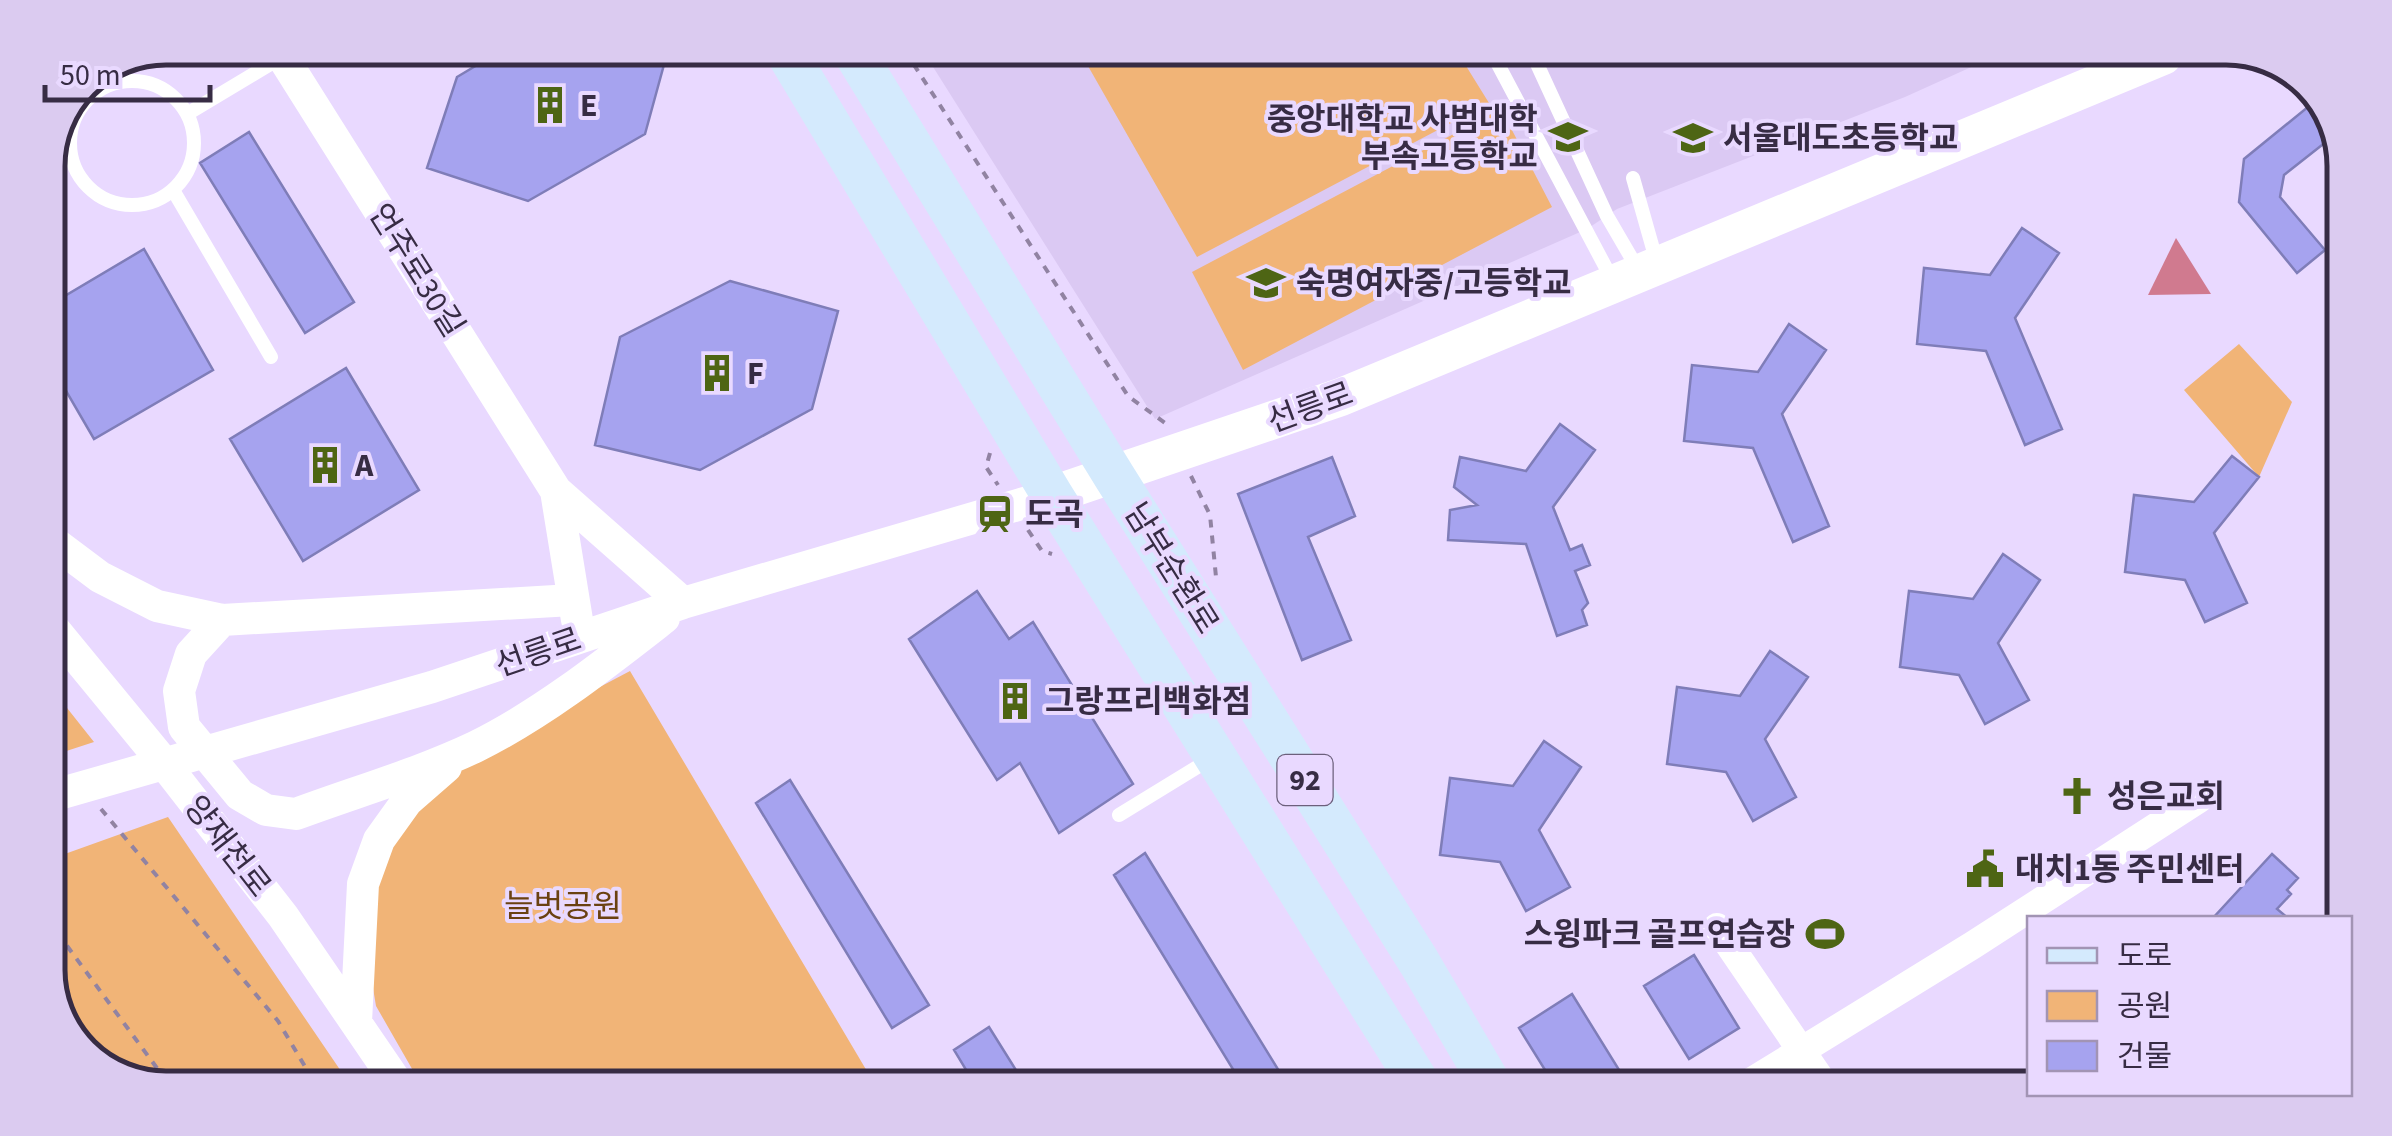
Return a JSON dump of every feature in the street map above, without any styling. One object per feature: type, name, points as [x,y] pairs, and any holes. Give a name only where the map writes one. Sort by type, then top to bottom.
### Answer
[{"type":"main road","name":"남부순환로","points":[[794,65],[1052,495],[1411,1071]]},
{"type":"main road","name":"남부순환로","points":[[862,65],[1484,1071]]},
{"type":"main road","name":"선릉로","points":[[1052,495],[1340,397],[2141,65]]},
{"type":"street","name":"언주로30길","points":[[295,65],[556,491]]},
{"type":"street","points":[[556,491],[580,638]]},
{"type":"street","points":[[222,620],[191,654],[179,690],[184,727],[240,795],[266,810],[296,814],[471,748],[502,732],[607,662],[684,603],[556,491]]},
{"type":"street","name":"선릉로","points":[[65,792],[432,687],[684,603],[1052,495]]},
{"type":"street","points":[[65,551],[100,577],[157,606],[222,620],[572,600]]},
{"type":"street","name":"양재천로","points":[[65,643],[283,916],[389,1071]]},
{"type":"street","points":[[356,1022],[362,884],[379,840],[407,801],[471,748]]},
{"type":"street","points":[[1770,1071],[2199,799]]},
{"type":"street","points":[[1717,927],[1816,1071]]},
{"type":"lane","points":[[187,114],[264,65]]},
{"type":"lane","points":[[1500,65],[1637,273]]},
{"type":"lane","points":[[1537,65],[1637,273]]},
{"type":"lane","points":[[70,134],[72,162],[82,180],[96,194],[114,203],[135,206],[155,201],[173,190],[186,174],[193,155],[193,134],[187,114],[175,98],[158,86],[128,82],[95,95]]},
{"type":"lane","points":[[1633,178],[1637,273]]},
{"type":"lane","points":[[173,190],[271,357]]},
{"type":"lane","points":[[1119,814],[1215,756]]},
{"type":"path","points":[[914,65],[1128,396],[1167,424],[1210,515],[1217,583]]},
{"type":"path","points":[[82,787],[278,1021],[308,1071]]},
{"type":"path","points":[[65,943],[157,1070]]},
{"type":"shaded area","name":"숙명여자중/고등학교","points":[[932,65],[1976,65],[1905,97],[1617,209],[1587,229],[1155,419]]},
{"type":"shaded area","points":[[2176,238],[2211,294],[2148,295]]},
{"type":"green space","points":[[1087,65],[1465,65],[1489,103],[1197,257]]},
{"type":"green space","points":[[1501,109],[1552,207],[1243,370],[1192,272]]},
{"type":"green space","points":[[2239,344],[2292,402],[2259,477],[2184,390]]},
{"type":"green space","name":"늘벗공원","points":[[630,671],[867,1071],[413,1071],[376,1006],[365,940],[392,810],[424,780]]},
{"type":"green space","points":[[65,705],[94,742],[65,751]]},
{"type":"green space","points":[[168,817],[341,1071],[146,1069],[99,1046],[75,1015],[67,990],[65,854]]},
{"type":"building","name":"E","points":[[477,65],[664,65],[645,134],[528,201],[427,168],[457,77]]},
{"type":"building","points":[[2308,107],[2324,143],[2284,175],[2280,197],[2325,250],[2297,273],[2239,202],[2244,159]]},
{"type":"building","points":[[249,132],[354,302],[305,333],[200,163]]},
{"type":"building","points":[[2022,228],[2059,253],[2015,318],[2062,429],[2025,445],[1986,351],[1917,344],[1924,268],[1990,275]]},
{"type":"building","points":[[144,249],[213,370],[94,439],[65,389],[65,296]]},
{"type":"building","name":"F","points":[[730,281],[838,311],[812,409],[700,470],[595,445],[620,337]]},
{"type":"building","points":[[1789,324],[1826,350],[1782,414],[1829,526],[1793,542],[1753,448],[1684,441],[1692,365],[1758,372]]},
{"type":"building","name":"A","points":[[346,368],[419,490],[303,561],[230,439]]},
{"type":"building","points":[[1560,424],[1595,450],[1553,507],[1570,550],[1582,545],[1590,565],[1575,571],[1588,603],[1582,610],[1587,625],[1557,636],[1526,544],[1448,540],[1450,510],[1477,505],[1454,487],[1460,457],[1526,471]]},
{"type":"building","points":[[2232,456],[2259,477],[2214,533],[2247,603],[2205,622],[2185,580],[2125,572],[2134,495],[2194,502]]},
{"type":"building","points":[[1332,457],[1355,516],[1308,537],[1351,640],[1302,660],[1238,494]]},
{"type":"building","points":[[2003,554],[2040,580],[1998,643],[2029,700],[1985,724],[1959,675],[1900,667],[1909,591],[1973,599]]},
{"type":"building","name":"그랑프리백화점","points":[[977,591],[1009,639],[1033,622],[1133,784],[1059,833],[1020,763],[997,780],[909,639]]},
{"type":"building","points":[[1770,651],[1808,677],[1765,739],[1796,797],[1753,821],[1726,772],[1667,764],[1677,687],[1740,696]]},
{"type":"building","points":[[1544,741],[1581,767],[1539,830],[1570,887],[1526,911],[1500,862],[1440,855],[1450,778],[1513,786]]},
{"type":"building","points":[[790,780],[929,1005],[892,1028],[756,803]]},
{"type":"building","points":[[1145,853],[1279,1071],[1234,1071],[1114,875]]},
{"type":"building","points":[[2272,854],[2298,878],[2287,890],[2291,894],[2277,909],[2286,916],[2215,916]]},
{"type":"building","points":[[1694,955],[1739,1028],[1689,1059],[1644,986]]},
{"type":"building","points":[[1572,994],[1620,1071],[1546,1071],[1519,1028]]},
{"type":"building","points":[[989,1027],[1016,1071],[967,1071],[954,1050]]},
{"type":"place","name":"E","points":[[550,105]]},
{"type":"place","name":"중앙대학교 사범대학 부속고등학교","points":[[1568,137]]},
{"type":"place","name":"서울대도초등학교","points":[[1693,138]]},
{"type":"place","name":"숙명여자중/고등학교","points":[[1266,283]]},
{"type":"place","name":"F","points":[[717,373]]},
{"type":"place","name":"A","points":[[325,465]]},
{"type":"place","name":"도곡","points":[[995,514]]},
{"type":"place","name":"그랑프리백화점","points":[[1015,701]]},
{"type":"place","name":"성은교회","points":[[2077,796]]},
{"type":"place","name":"대치1동 주민센터","points":[[1985,869]]},
{"type":"place","name":"스윙파크 골프연습장","points":[[1825,934]]}]
